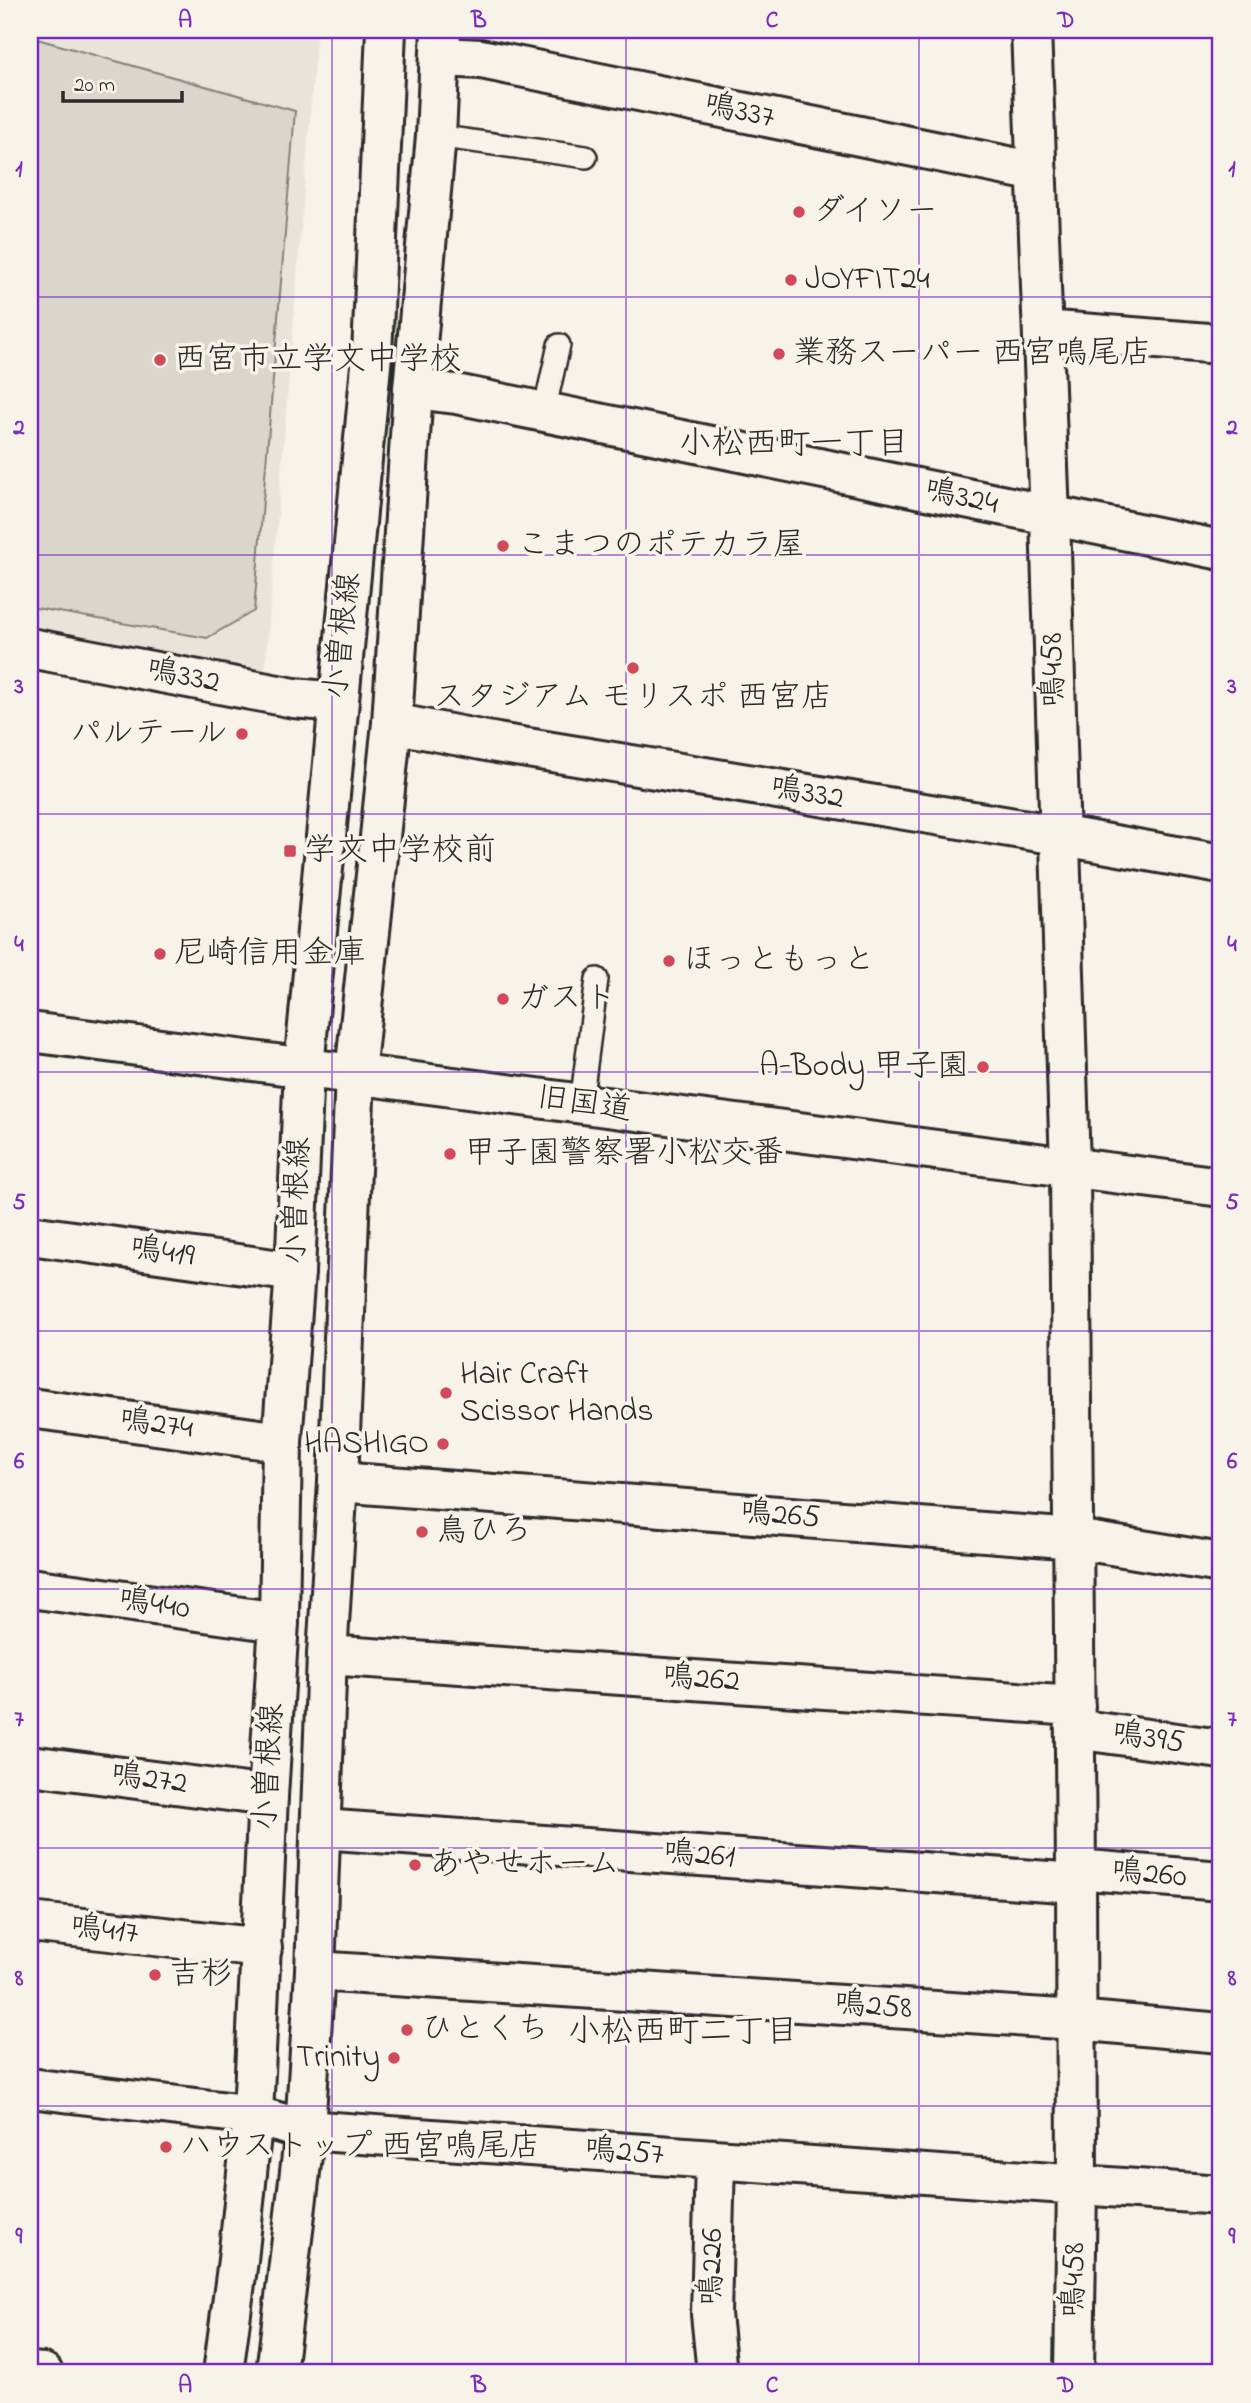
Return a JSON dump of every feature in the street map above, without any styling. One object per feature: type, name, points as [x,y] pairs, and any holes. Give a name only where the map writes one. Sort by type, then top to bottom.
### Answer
[{"type":"street","name":"小曽根線","points":[[222,2373],[238,2260],[253,2115],[279,1622],[282,1442],[295,1272],[303,1067],[372,355],[386,30]]},
{"type":"street","name":"鳴458","points":[[1031,30],[1044,330],[1070,1168],[1076,1718],[1077,2186],[1074,2373]]},
{"type":"street","name":"小曽根線","points":[[276,2373],[305,2130],[316,1971],[327,1655],[338,1482],[355,1074],[392,723],[413,389],[436,136],[441,43]]},
{"type":"street","name":"鳴337","points":[[441,43],[495,62],[1037,172]]},
{"type":"street","points":[[1044,330],[1221,344]]},
{"type":"street","name":"鳴324","points":[[413,389],[456,394],[1221,550]]},
{"type":"street","name":"鳴332","points":[[30,648],[294,698],[337,702]]},
{"type":"street","name":"鳴332","points":[[392,723],[1221,864]]},
{"type":"street","name":"旧国道","points":[[30,1032],[1221,1187]]},
{"type":"street","name":"鳴419","points":[[30,1235],[295,1272]]},
{"type":"street","name":"鳴274","points":[[30,1408],[282,1442]]},
{"type":"street","name":"鳴265","points":[[338,1482],[1075,1539],[1221,1563]]},
{"type":"street","name":"鳴440","points":[[30,1588],[279,1622]]},
{"type":"street","name":"鳴262","points":[[327,1655],[1076,1718]]},
{"type":"street","name":"鳴395","points":[[1076,1718],[1221,1749]]},
{"type":"street","name":"鳴272","points":[[30,1765],[268,1796]]},
{"type":"street","name":"鳴261","points":[[321,1829],[1076,1876]]},
{"type":"street","name":"鳴260","points":[[1076,1876],[1221,1881]]},
{"type":"street","name":"鳴417","points":[[30,1923],[262,1948]]},
{"type":"street","name":"鳴258","points":[[316,1971],[1076,2020],[1221,2033]]},
{"type":"street","name":"鳴257","points":[[30,2088],[253,2115],[305,2130],[1221,2195]]},
{"type":"street","name":"鳴226","points":[[715,2160],[711,2314],[718,2373]]},
{"type":"street","points":[[30,2372],[43,2373]]},
{"type":"lane","points":[[436,136],[586,157]]},
{"type":"lane","points":[[544,412],[559,345]]},
{"type":"lane","points":[[581,1104],[597,979]]},
{"type":"shaded area","name":"西宮市立学文中学校","points":[[30,30],[317,30],[265,672],[30,628]]},
{"type":"shaded area","name":"西宮市立学文中学校","points":[[30,37],[295,111],[254,611],[207,638],[30,607]]},
{"type":"place","name":"ダイソー","points":[[799,212]]},
{"type":"place","name":"JOYFIT24","points":[[791,280]]},
{"type":"place","name":"業務スーパー 西宮鳴尾店","points":[[779,354]]},
{"type":"place","name":"西宮市立学文中学校","points":[[160,360]]},
{"type":"place","name":"こまつのポテカラ屋","points":[[503,546]]},
{"type":"place","name":"スタジアム モリスポ 西宮店","points":[[633,668]]},
{"type":"place","name":"パルテール","points":[[242,734]]},
{"type":"place","name":"学文中学校前","points":[[290,851]]},
{"type":"place","name":"尼崎信用金庫","points":[[160,954]]},
{"type":"place","name":"ほっともっと","points":[[669,961]]},
{"type":"place","name":"ガスト","points":[[503,999]]},
{"type":"place","name":"A-Body 甲子園","points":[[983,1067]]},
{"type":"place","name":"甲子園警察署小松交番","points":[[450,1154]]},
{"type":"place","name":"Hair Craft Scissor Hands","points":[[446,1393]]},
{"type":"place","name":"HASHIGO","points":[[443,1444]]},
{"type":"place","name":"鳥ひろ","points":[[422,1532]]},
{"type":"place","name":"あやせホーム","points":[[415,1865]]},
{"type":"place","name":"吉杉","points":[[155,1975]]},
{"type":"place","name":"ひとくち","points":[[407,2030]]},
{"type":"place","name":"Trinity","points":[[394,2058]]},
{"type":"place","name":"ハウストップ 西宮鳴尾店","points":[[166,2147]]},
{"type":"district","name":"小松西町一丁目","points":[[794,445]]},
{"type":"district","name":"小松西町二丁目","points":[[683,2033]]}]
